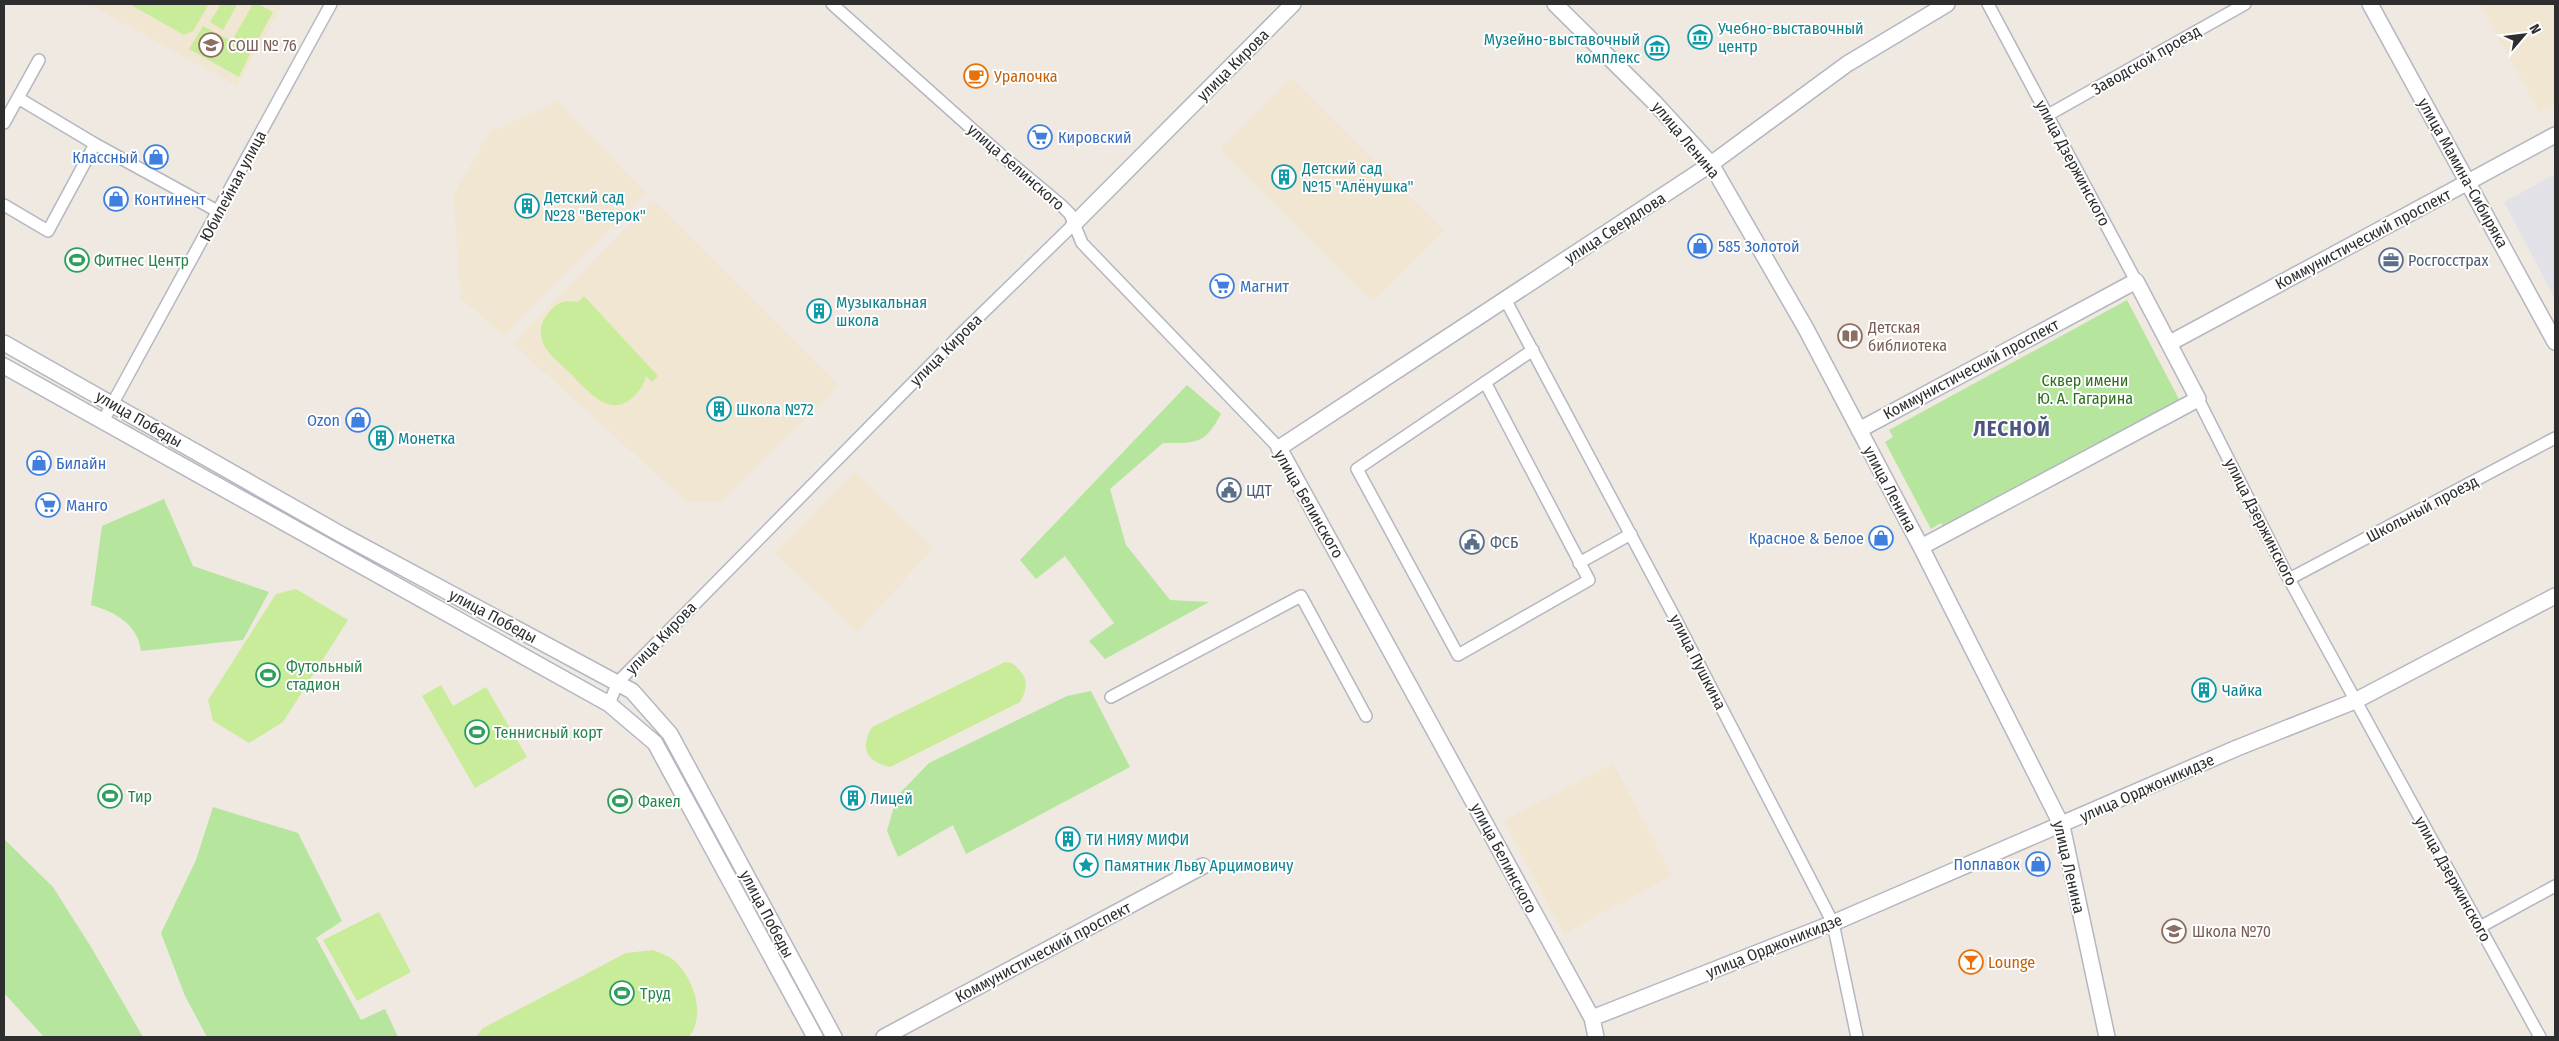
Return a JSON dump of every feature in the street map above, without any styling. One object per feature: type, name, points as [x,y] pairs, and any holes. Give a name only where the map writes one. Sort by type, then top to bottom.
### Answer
[{"type":"street","name":"Юбилейная улица","points":[[104,421],[331,4]]},
{"type":"street","name":"улица Белинского","points":[[832,4],[1061,205],[1070,214],[1082,243],[1279,448],[1592,1018],[1596,1037]]},
{"type":"street","name":"улица Кирова","points":[[608,704],[618,682],[961,334],[1074,224],[1293,4]]},
{"type":"street","name":"улица Ленина","points":[[1555,4],[1656,103],[1713,163],[1808,326],[1981,656],[2066,824],[2098,974],[2107,1037]]},
{"type":"street","points":[[1564,4],[1657,95],[1713,163]]},
{"type":"street","name":"улица Свердлова","points":[[1279,448],[1713,163],[1847,64],[1947,4]]},
{"type":"street","name":"улица Дзержинского","points":[[1988,4],[2170,343],[2289,579],[2540,1037]]},
{"type":"street","name":"Заводской проезд","points":[[2048,115],[2245,4]]},
{"type":"street","name":"улица Мамина-Сибиряка","points":[[2370,4],[2555,342]]},
{"type":"street","points":[[4,123],[39,60]]},
{"type":"street","points":[[18,98],[96,144],[219,212]]},
{"type":"street","name":"Коммунистический проспект","points":[[2170,343],[2555,135]]},
{"type":"street","points":[[4,205],[48,231],[96,144]]},
{"type":"street","name":"Коммунистический проспект","points":[[1862,428],[2136,281]]},
{"type":"street","name":"улица Пушкина","points":[[1506,299],[1631,534],[1833,923],[1856,1037]]},
{"type":"street","name":"улица Победы","points":[[4,343],[342,535],[632,691],[670,734],[834,1037]]},
{"type":"street","points":[[1484,382],[1588,580],[1458,655],[1357,469],[1484,382],[1532,350]]},
{"type":"street","name":"улица Победы","points":[[4,366],[608,704],[655,743],[815,1037]]},
{"type":"street","points":[[1924,546],[2198,399]]},
{"type":"street","name":"Школьный проезд","points":[[2289,579],[2555,438]]},
{"type":"street","points":[[1579,563],[1631,534]]},
{"type":"street","points":[[1111,697],[1302,596],[1366,716]]},
{"type":"street","name":"улица Орджоникидзе","points":[[1592,1018],[1833,923],[2066,824],[2237,748],[2355,701],[2555,596]]},
{"type":"street","name":"Коммунистический проспект","points":[[884,1037],[1203,866]]},
{"type":"street","points":[[2480,927],[2555,886]]},
{"type":"street","points":[[2098,974],[2116,1037]]},
{"type":"shaded area","name":"СОШ № 76","points":[[89,4],[283,4],[237,86]]},
{"type":"shaded area","points":[[2480,4],[2555,4],[2555,104],[2539,112]]},
{"type":"shaded area","points":[[1291,78],[1444,231],[1373,302],[1220,149]]},
{"type":"shaded area","points":[[558,101],[646,193],[504,336],[461,298],[453,195],[490,132]]},
{"type":"shaded area","points":[[2555,174],[2555,299],[2504,202]]},
{"type":"shaded area","points":[[653,200],[839,386],[721,502],[687,502],[513,344]]},
{"type":"shaded area","points":[[855,472],[933,548],[857,632],[775,553]]},
{"type":"shaded area","points":[[1613,763],[1672,875],[1564,934],[1504,821]]},
{"type":"green space","points":[[129,4],[209,4],[193,31],[184,35]]},
{"type":"green space","points":[[221,4],[237,5],[223,30],[210,22]]},
{"type":"green space","points":[[253,4],[258,4],[273,12],[254,47],[234,37]]},
{"type":"green space","points":[[203,26],[251,52],[239,77],[189,49]]},
{"type":"green space","points":[[584,296],[658,376],[652,382],[646,376],[639,390],[623,404],[606,404],[598,399],[552,356],[544,346],[541,330],[546,316],[557,305],[570,301],[578,302]]},
{"type":"green space","name":"Сквер имени Ю. А. Гагарина","points":[[2127,300],[2181,403],[1945,530],[1941,523],[1931,529],[1885,442],[1893,437],[1889,430]]},
{"type":"green space","points":[[1187,385],[1221,414],[1210,432],[1192,442],[1163,443],[1110,489],[1126,545],[1170,600],[1209,602],[1105,659],[1089,641],[1114,623],[1065,556],[1036,579],[1020,560]]},
{"type":"green space","points":[[164,499],[193,566],[269,592],[243,640],[141,651],[135,633],[124,620],[109,611],[91,605],[102,526]]},
{"type":"green space","name":"Футольный стадион","points":[[296,589],[348,620],[283,722],[249,743],[213,721],[208,700],[276,594]]},
{"type":"green space","points":[[1005,662],[1012,663],[1024,676],[1026,685],[1020,702],[890,767],[882,765],[871,758],[866,748],[866,742],[872,727]]},
{"type":"green space","name":"Теннисный корт","points":[[441,685],[453,706],[486,687],[527,757],[475,788],[422,696]]},
{"type":"green space","points":[[1091,691],[1130,767],[966,854],[953,825],[898,857],[887,831],[897,796],[929,763],[1067,696]]},
{"type":"green space","points":[[213,807],[298,833],[342,921],[316,938],[361,1020],[385,1009],[398,1037],[207,1037],[185,996],[161,933],[196,860]]},
{"type":"green space","points":[[4,839],[53,887],[91,947],[143,1037],[44,1037],[4,993]]},
{"type":"green space","points":[[379,912],[411,972],[357,1001],[323,940]]},
{"type":"green space","name":"Труд","points":[[653,950],[675,961],[688,978],[692,987],[696,998],[697,1018],[689,1037],[476,1037],[483,1028],[626,953]]},
{"type":"place","name":"Учебно-выставочный центр","points":[[1700,37]]},
{"type":"place","name":"СОШ № 76","points":[[211,45]]},
{"type":"place","name":"Музейно-выставочный комплекс","points":[[1657,48]]},
{"type":"place","name":"Уралочка","points":[[976,76]]},
{"type":"place","name":"Кировский","points":[[1040,137]]},
{"type":"place","name":"Классный","points":[[156,157]]},
{"type":"place","name":"Детский сад №15 \"Алёнушка\"","points":[[1284,177]]},
{"type":"place","name":"Континент","points":[[116,199]]},
{"type":"place","name":"Детский сад №28 \"Ветерок\"","points":[[527,206]]},
{"type":"place","name":"585 Золотой","points":[[1700,246]]},
{"type":"place","name":"Фитнес Центр","points":[[77,260]]},
{"type":"place","name":"Росгосстрах","points":[[2391,260]]},
{"type":"place","name":"Магнит","points":[[1222,286]]},
{"type":"place","name":"Музыкальная школа","points":[[819,311]]},
{"type":"place","name":"Детская библиотека","points":[[1850,336]]},
{"type":"place","name":"Школа №72","points":[[719,409]]},
{"type":"place","name":"Ozon","points":[[358,420]]},
{"type":"place","name":"Монетка","points":[[381,438]]},
{"type":"place","name":"Билайн","points":[[39,463]]},
{"type":"place","name":"ЦДТ","points":[[1229,490]]},
{"type":"place","name":"Манго","points":[[48,505]]},
{"type":"place","name":"Красное & Белое","points":[[1881,538]]},
{"type":"place","name":"ФСБ","points":[[1472,542]]},
{"type":"place","name":"Футольный стадион","points":[[268,675]]},
{"type":"place","name":"Чайка","points":[[2204,690]]},
{"type":"place","name":"Теннисный корт","points":[[477,732]]},
{"type":"place","name":"Тир","points":[[110,796]]},
{"type":"place","name":"Лицей","points":[[853,798]]},
{"type":"place","name":"Факел","points":[[620,801]]},
{"type":"place","name":"ТИ НИЯУ МИФИ","points":[[1068,839]]},
{"type":"place","name":"Поплавок","points":[[2038,864]]},
{"type":"place","name":"Памятник Льву Арцимовичу","points":[[1086,865]]},
{"type":"place","name":"Школа №70","points":[[2174,931]]},
{"type":"place","name":"Lounge","points":[[1971,962]]},
{"type":"place","name":"Труд","points":[[622,993]]},
{"type":"district","name":"ЛЕСНОЙ","points":[[2012,429]]}]
